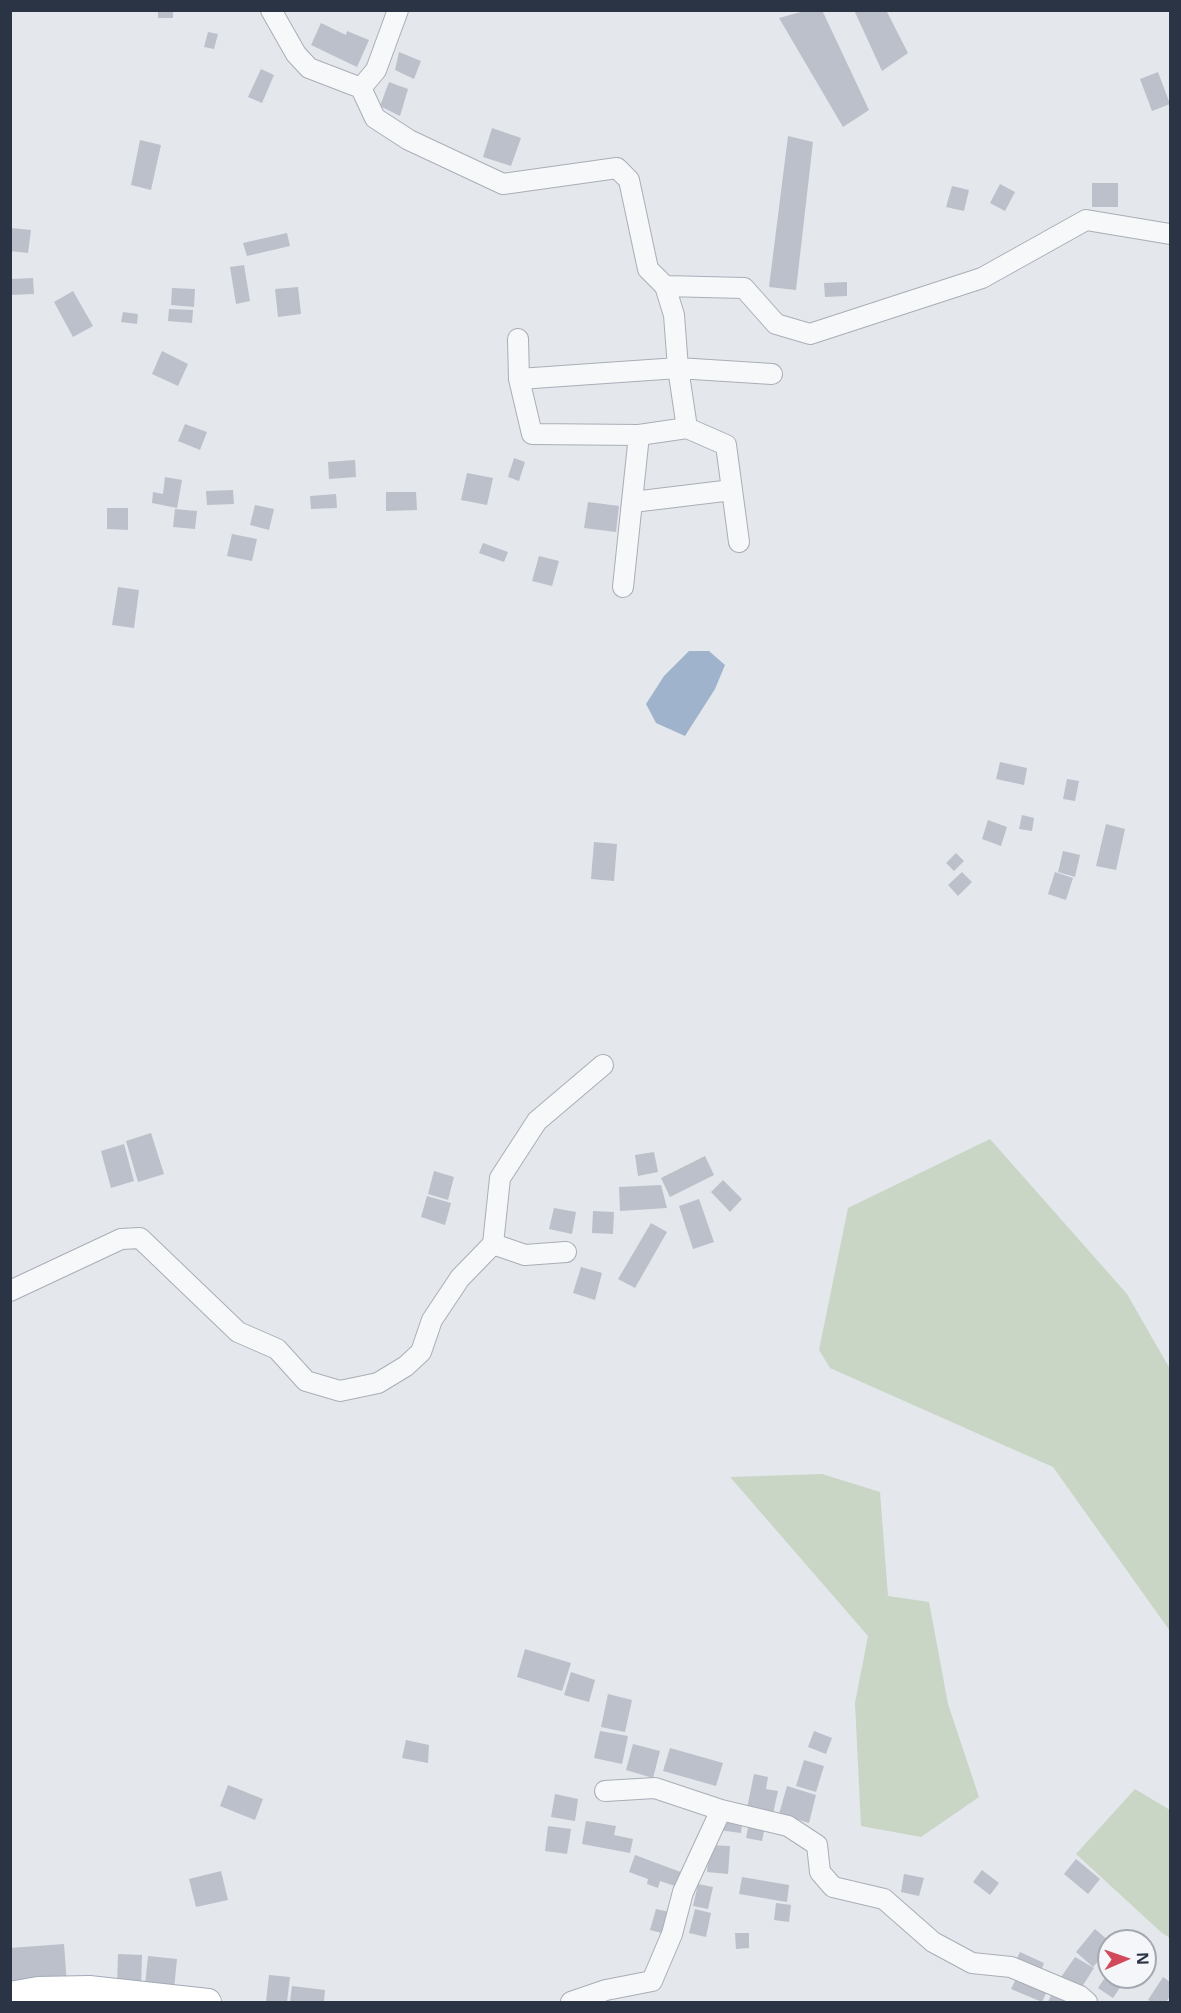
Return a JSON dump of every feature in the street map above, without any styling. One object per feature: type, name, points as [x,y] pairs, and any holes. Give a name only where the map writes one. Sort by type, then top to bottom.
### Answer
[{"type":"main road","points":[[10,1995],[38,1990],[89,1989],[208,2002]]},
{"type":"street","points":[[271,10],[296,54],[309,68],[361,88],[375,118],[409,140],[502,184],[616,168],[629,180],[648,269],[665,286],[674,315],[678,368],[687,428]]},
{"type":"street","points":[[361,88],[376,70],[398,10]]},
{"type":"street","points":[[665,286],[744,288],[776,324],[810,334],[982,278],[1086,220],[1170,234]]},
{"type":"street","points":[[518,339],[519,379],[532,434],[639,435],[687,428],[726,445],[739,542]]},
{"type":"street","points":[[519,379],[678,368],[772,374]]},
{"type":"street","points":[[623,587],[639,435]]},
{"type":"street","points":[[633,502],[732,490]]},
{"type":"street","points":[[10,1291],[121,1239],[140,1238],[238,1332],[277,1349],[306,1381],[340,1391],[378,1383],[406,1366],[421,1352],[432,1320],[460,1278],[493,1244],[500,1178],[537,1121],[603,1065]]},
{"type":"street","points":[[493,1244],[525,1255],[566,1252]]},
{"type":"street","points":[[605,1791],[655,1788],[721,1810],[788,1826],[817,1845],[820,1872],[833,1887],[884,1899],[933,1942],[972,1963],[1011,1967],[1080,1996],[1087,2002]]},
{"type":"street","points":[[571,2002],[606,1990],[652,1981],[672,1934],[683,1892],[721,1810]]},
{"type":"green space","points":[[990,1139],[1127,1294],[1170,1369],[1170,1631],[1053,1467],[830,1368],[819,1350],[848,1208]]},
{"type":"green space","points":[[822,1474],[880,1492],[888,1596],[929,1602],[948,1704],[979,1797],[921,1837],[861,1826],[855,1703],[868,1636],[730,1477]]},
{"type":"green space","points":[[1135,1789],[1170,1810],[1170,1938],[1076,1854]]},
{"type":"water","points":[[689,651],[709,651],[725,665],[715,689],[685,736],[656,723],[646,704],[664,676]]},
{"type":"building","points":[[158,10],[173,10],[173,18],[158,18]]},
{"type":"building","points":[[808,10],[822,10],[869,110],[843,127],[779,18]]},
{"type":"building","points":[[854,10],[886,10],[908,53],[882,71]]},
{"type":"building","points":[[321,23],[346,35],[347,31],[369,40],[357,67],[311,45]]},
{"type":"building","points":[[208,32],[218,34],[214,49],[204,47]]},
{"type":"building","points":[[399,52],[421,61],[414,79],[395,70]]},
{"type":"building","points":[[261,69],[274,75],[262,103],[248,97]]},
{"type":"building","points":[[1158,72],[1170,104],[1152,111],[1140,79]]},
{"type":"building","points":[[389,82],[408,89],[400,116],[380,106]]},
{"type":"building","points":[[492,128],[521,138],[511,166],[483,157]]},
{"type":"building","points":[[788,136],[813,142],[796,290],[769,287]]},
{"type":"building","points":[[140,140],[161,145],[151,190],[131,185]]},
{"type":"building","points":[[1092,183],[1118,183],[1118,207],[1092,207]]},
{"type":"building","points":[[1000,184],[1015,192],[1005,211],[990,203]]},
{"type":"building","points":[[952,186],[969,190],[964,211],[946,207]]},
{"type":"building","points":[[11,228],[31,230],[28,253],[10,251]]},
{"type":"building","points":[[287,233],[290,246],[247,256],[243,243]]},
{"type":"building","points":[[244,265],[250,301],[236,304],[230,267]]},
{"type":"building","points":[[33,278],[34,294],[10,295],[10,279]]},
{"type":"building","points":[[847,282],[847,296],[825,297],[824,283]]},
{"type":"building","points":[[298,287],[301,314],[278,317],[275,289]]},
{"type":"building","points":[[172,288],[195,289],[194,307],[171,305]]},
{"type":"building","points":[[73,291],[93,326],[73,337],[54,302]]},
{"type":"building","points":[[169,309],[193,310],[192,323],[168,321]]},
{"type":"building","points":[[123,312],[138,314],[137,324],[121,322]]},
{"type":"building","points":[[162,351],[188,364],[178,386],[152,374]]},
{"type":"building","points":[[185,424],[207,432],[200,450],[178,441]]},
{"type":"building","points":[[514,458],[525,462],[519,481],[508,477]]},
{"type":"building","points":[[355,460],[356,477],[329,479],[328,462]]},
{"type":"building","points":[[467,473],[493,478],[487,505],[461,500]]},
{"type":"building","points":[[165,477],[182,480],[177,508],[152,503],[153,492],[163,494]]},
{"type":"building","points":[[233,490],[234,504],[207,505],[206,491]]},
{"type":"building","points":[[386,492],[416,492],[417,510],[386,511]]},
{"type":"building","points":[[336,494],[337,508],[311,509],[310,496]]},
{"type":"building","points":[[588,502],[619,506],[616,532],[584,528]]},
{"type":"building","points":[[255,505],[274,509],[269,530],[250,525]]},
{"type":"building","points":[[107,508],[128,508],[128,530],[107,529]]},
{"type":"building","points":[[175,509],[197,511],[195,529],[173,527]]},
{"type":"building","points":[[232,534],[257,539],[252,561],[227,556]]},
{"type":"building","points":[[483,543],[508,552],[504,562],[479,553]]},
{"type":"building","points":[[539,556],[559,561],[552,586],[532,581]]},
{"type":"building","points":[[118,587],[139,590],[134,628],[112,625]]},
{"type":"building","points":[[1000,762],[1027,768],[1024,785],[996,779]]},
{"type":"building","points":[[1067,779],[1079,781],[1075,801],[1063,799]]},
{"type":"building","points":[[1022,815],[1034,818],[1032,831],[1019,829]]},
{"type":"building","points":[[988,820],[1007,827],[1001,846],[982,839]]},
{"type":"building","points":[[1106,824],[1125,829],[1116,870],[1096,866]]},
{"type":"building","points":[[594,842],[617,844],[614,881],[591,879]]},
{"type":"building","points":[[1063,851],[1080,855],[1075,877],[1058,872]]},
{"type":"building","points":[[956,853],[964,861],[954,871],[946,863]]},
{"type":"building","points":[[962,872],[972,882],[958,896],[948,885]]},
{"type":"building","points":[[1055,872],[1073,878],[1066,900],[1048,894]]},
{"type":"building","points":[[151,1133],[164,1174],[138,1182],[126,1141]]},
{"type":"building","points":[[124,1144],[134,1181],[111,1188],[101,1151]]},
{"type":"building","points":[[654,1152],[658,1172],[638,1176],[635,1155]]},
{"type":"building","points":[[705,1156],[714,1175],[670,1197],[661,1178]]},
{"type":"building","points":[[434,1171],[454,1177],[448,1200],[428,1194]]},
{"type":"building","points":[[723,1180],[742,1199],[730,1212],[711,1192]]},
{"type":"building","points":[[661,1185],[667,1208],[620,1211],[619,1187]]},
{"type":"building","points":[[427,1196],[451,1203],[445,1225],[421,1217]]},
{"type":"building","points":[[699,1199],[714,1242],[693,1249],[679,1206]]},
{"type":"building","points":[[554,1208],[576,1212],[572,1234],[549,1229]]},
{"type":"building","points":[[593,1211],[614,1212],[613,1234],[592,1233]]},
{"type":"building","points":[[651,1223],[667,1232],[635,1288],[618,1279]]},
{"type":"building","points":[[581,1267],[602,1273],[595,1300],[573,1293]]},
{"type":"building","points":[[525,1649],[571,1663],[562,1691],[517,1677]]},
{"type":"building","points":[[571,1672],[595,1680],[589,1702],[564,1695]]},
{"type":"building","points":[[608,1694],[632,1700],[625,1732],[601,1727]]},
{"type":"building","points":[[600,1731],[628,1736],[622,1764],[594,1758]]},
{"type":"building","points":[[814,1731],[832,1738],[826,1754],[808,1747]]},
{"type":"building","points":[[406,1740],[429,1745],[428,1763],[402,1758]]},
{"type":"building","points":[[633,1744],[660,1751],[653,1778],[626,1770]]},
{"type":"building","points":[[670,1748],[723,1763],[716,1786],[663,1771]]},
{"type":"building","points":[[804,1760],[824,1766],[816,1792],[796,1786]]},
{"type":"building","points":[[754,1774],[768,1777],[766,1789],[778,1791],[773,1814],[747,1808]]},
{"type":"building","points":[[228,1785],[263,1799],[255,1820],[220,1806]]},
{"type":"building","points":[[787,1786],[816,1795],[809,1823],[779,1814]]},
{"type":"building","points":[[555,1794],[578,1799],[575,1821],[551,1817]]},
{"type":"building","points":[[721,1813],[743,1816],[741,1833],[718,1830]]},
{"type":"building","points":[[750,1818],[766,1822],[762,1841],[746,1838]]},
{"type":"building","points":[[586,1821],[616,1826],[614,1835],[633,1839],[630,1853],[582,1844]]},
{"type":"building","points":[[548,1826],[571,1829],[567,1854],[545,1851]]},
{"type":"building","points":[[709,1845],[730,1846],[728,1874],[707,1872]]},
{"type":"building","points":[[635,1855],[686,1874],[681,1888],[660,1881],[658,1888],[647,1884],[648,1879],[629,1872]]},
{"type":"building","points":[[1076,1859],[1100,1879],[1088,1894],[1064,1874]]},
{"type":"building","points":[[982,1870],[999,1883],[990,1895],[973,1882]]},
{"type":"building","points":[[221,1871],[228,1900],[196,1907],[189,1879]]},
{"type":"building","points":[[904,1874],[924,1878],[919,1896],[901,1892]]},
{"type":"building","points":[[742,1877],[789,1885],[787,1902],[739,1894]]},
{"type":"building","points":[[698,1884],[713,1887],[708,1909],[693,1906]]},
{"type":"building","points":[[776,1903],[791,1905],[789,1922],[774,1920]]},
{"type":"building","points":[[656,1909],[674,1913],[669,1935],[650,1930]]},
{"type":"building","points":[[695,1909],[711,1913],[706,1937],[689,1933]]},
{"type":"building","points":[[1095,1929],[1097,1931],[1097,1962],[1093,1967],[1076,1952]]},
{"type":"building","points":[[735,1933],[749,1933],[749,1948],[736,1949]]},
{"type":"building","points":[[64,1944],[67,1985],[10,1989],[10,1948]]},
{"type":"building","points":[[1020,1952],[1044,1963],[1038,1978],[1013,1966]]},
{"type":"building","points":[[118,1954],[142,1955],[141,1987],[117,1986]]},
{"type":"building","points":[[148,1956],[177,1959],[174,1989],[145,1986]]},
{"type":"building","points":[[1075,1957],[1094,1968],[1078,1993],[1059,1980]]},
{"type":"building","points":[[1019,1973],[1049,1987],[1042,2002],[1011,1989]]},
{"type":"building","points":[[269,1975],[290,1977],[287,2002],[266,2002]]},
{"type":"building","points":[[1163,1977],[1170,1982],[1170,1996],[1166,2002],[1148,2000]]},
{"type":"building","points":[[292,1986],[325,1990],[324,2002],[290,2002]]},
{"type":"building","points":[[1054,1989],[1084,2002],[1048,2002]]},
{"type":"building","points":[[1100,1989],[1119,1989],[1113,1998]]}]
